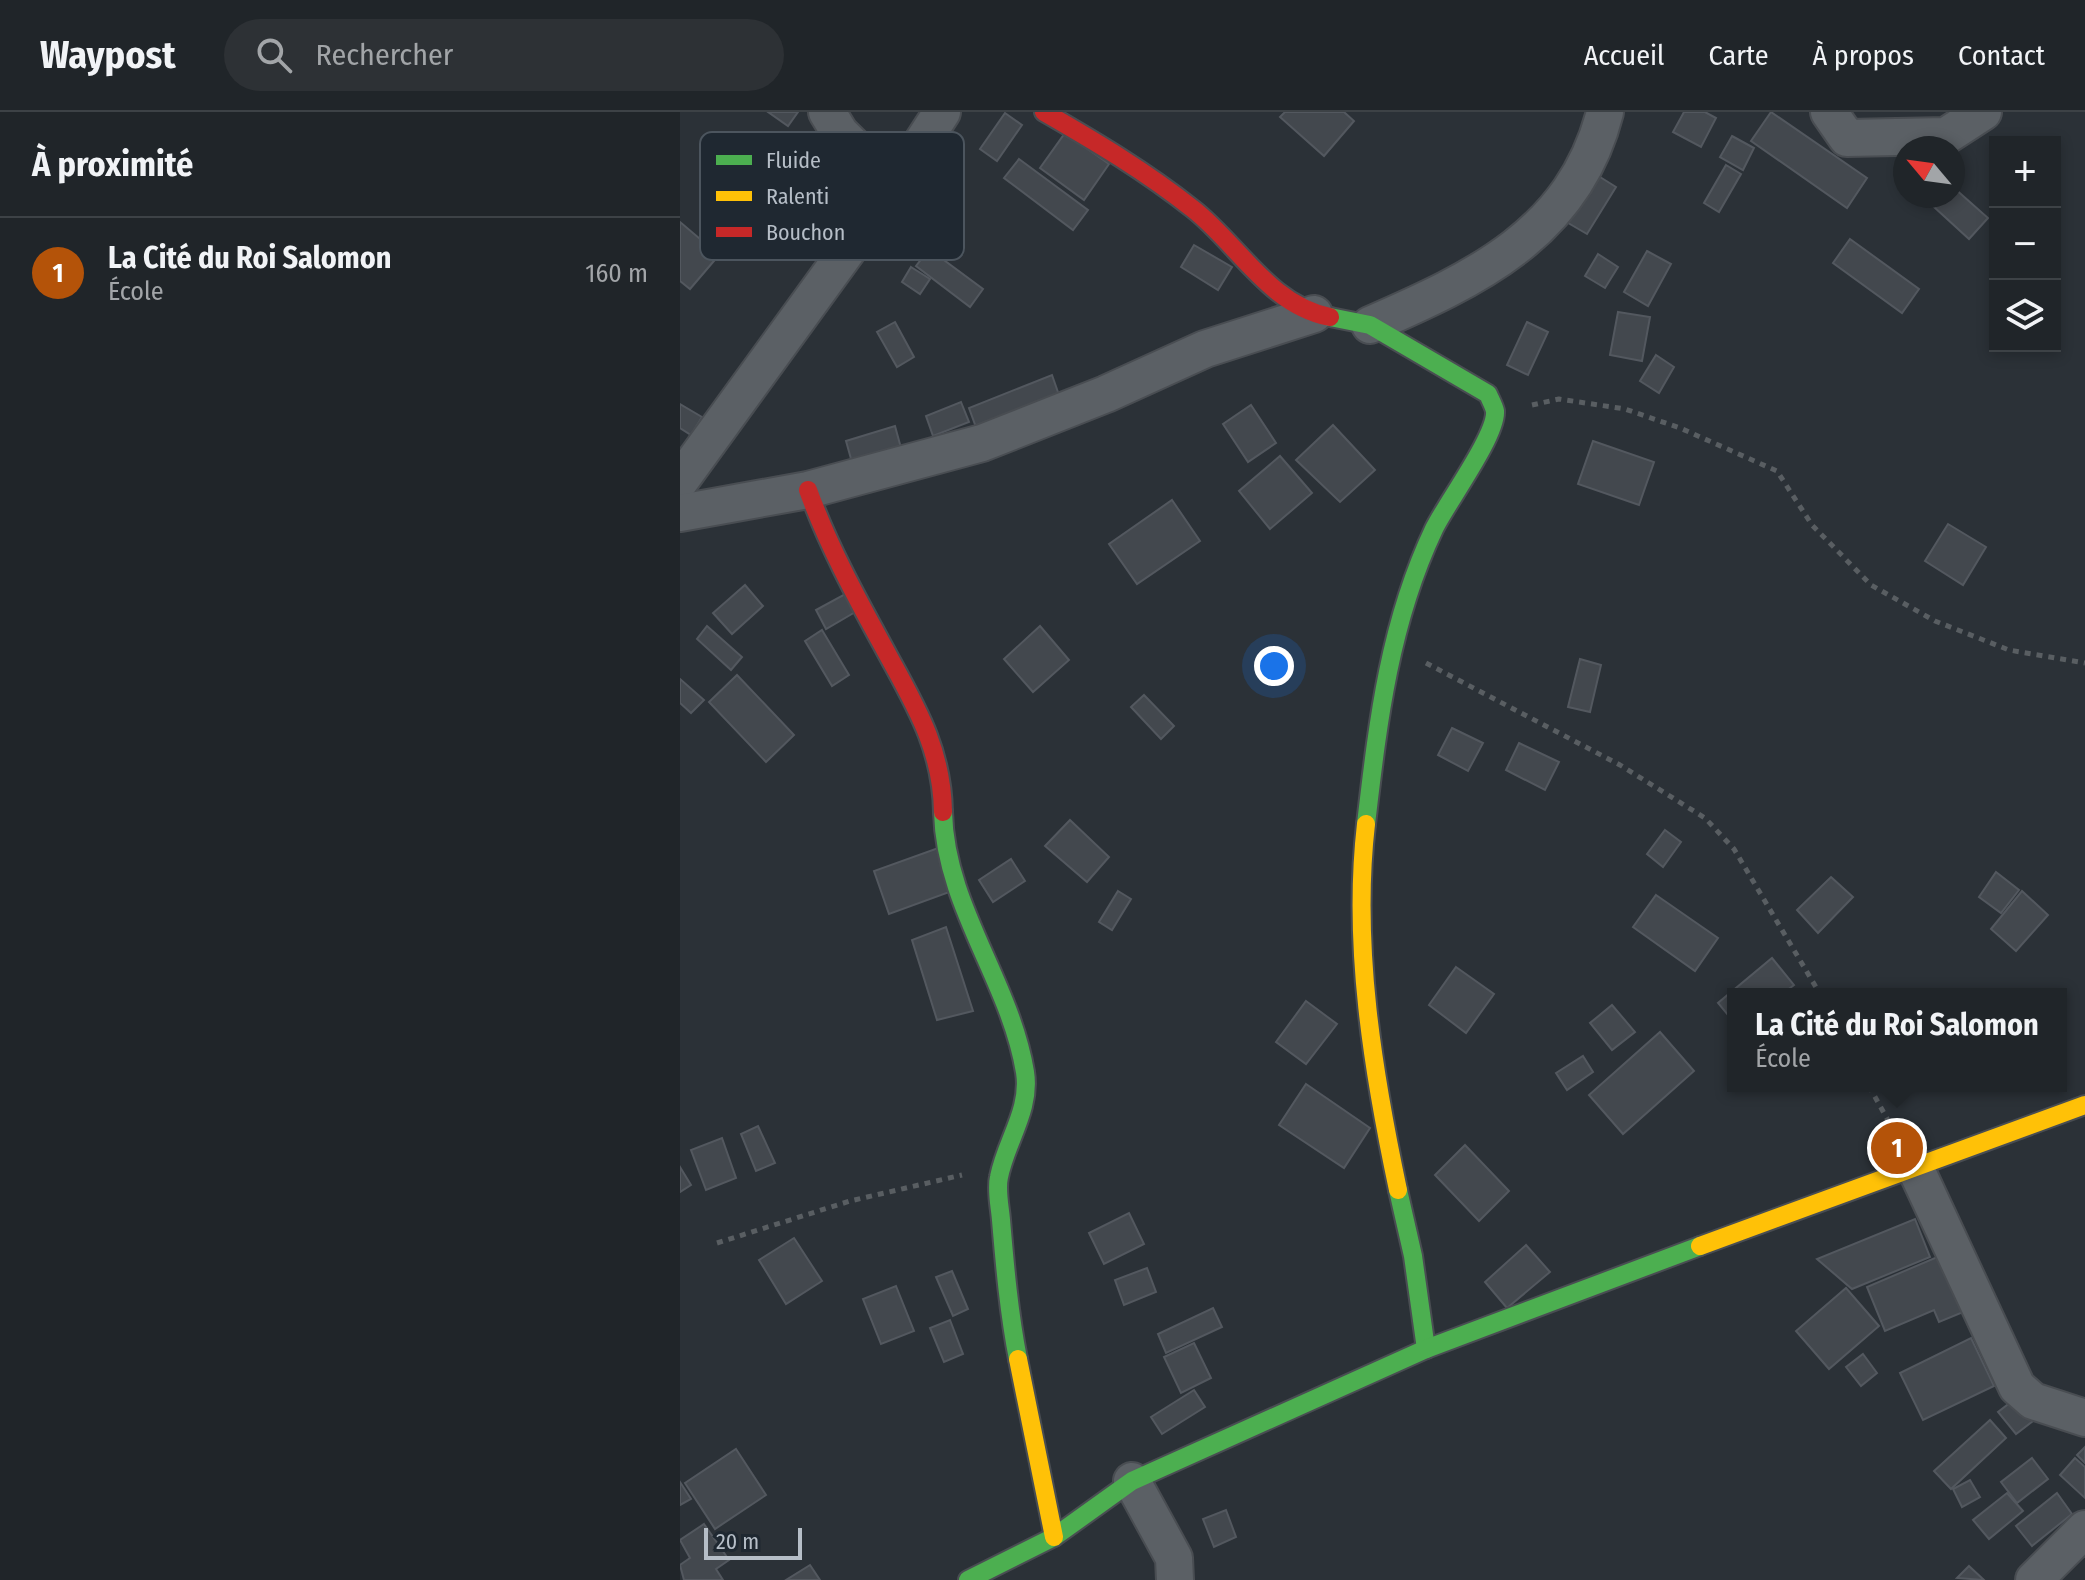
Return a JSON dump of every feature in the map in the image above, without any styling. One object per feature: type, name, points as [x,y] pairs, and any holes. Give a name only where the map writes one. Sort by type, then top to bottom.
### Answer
[{"type":"street","points":[[827,112],[839,132]]},
{"type":"street","points":[[929,132],[942,112]]},
{"type":"street","points":[[1044,112],[1135,164],[1197,212],[1270,287],[1314,314],[1370,325],[1488,394],[1495,412],[1489,434],[1435,527],[1383,682],[1364,857],[1364,949],[1377,1092],[1413,1256],[1426,1349]]},
{"type":"street","points":[[1370,325],[1442,294],[1529,240],[1576,183],[1605,112]]},
{"type":"street","points":[[1829,112],[1847,138],[1946,136],[1983,112]]},
{"type":"street","points":[[680,481],[840,260]]},
{"type":"street","points":[[680,513],[808,490],[982,443],[1106,394],[1205,349],[1314,314]]},
{"type":"street","points":[[808,490],[827,541],[932,739],[943,780],[944,845],[956,887],[965,914],[1015,1023],[1026,1076],[1023,1111],[998,1179],[1008,1309],[1054,1537]]},
{"type":"street","points":[[968,1580],[1054,1537],[1132,1481],[1426,1349],[1914,1165],[2085,1105]]},
{"type":"street","points":[[1914,1165],[2017,1387],[2033,1401],[2085,1418]]},
{"type":"street","points":[[1132,1481],[1174,1558],[1175,1580]]},
{"type":"street","points":[[2034,1580],[2085,1529]]},
{"type":"path","points":[[1495,412],[1559,399],[1625,409],[1680,428],[1777,471],[1812,525],[1871,585],[1935,621],[2009,650],[2085,663]]},
{"type":"path","points":[[1394,646],[1620,765],[1705,818],[1734,849],[1816,988]]},
{"type":"path","points":[[1872,1092],[1914,1165]]},
{"type":"path","points":[[717,1243],[850,1201],[949,1176],[998,1179]]},
{"type":"building","points":[[768,112],[798,112],[788,126]]},
{"type":"building","points":[[1285,112],[1344,112],[1354,121],[1324,156],[1280,117]]},
{"type":"building","points":[[1684,112],[1705,112],[1716,118],[1701,147],[1673,132]]},
{"type":"building","points":[[1771,112],[1867,178],[1847,208],[1751,141]]},
{"type":"building","points":[[1005,113],[1022,125],[997,161],[980,149]]},
{"type":"building","points":[[1065,133],[1109,164],[1084,200],[1040,168]]},
{"type":"building","points":[[1732,136],[1754,148],[1743,170],[1720,157]]},
{"type":"building","points":[[1019,159],[1088,210],[1073,230],[1004,178]]},
{"type":"building","points":[[1726,165],[1741,174],[1719,212],[1704,203]]},
{"type":"building","points":[[1592,172],[1616,187],[1587,234],[1563,220]]},
{"type":"building","points":[[1965,198],[1988,218],[1969,239],[1935,208],[1965,208]]},
{"type":"building","points":[[680,222],[700,239],[700,260],[715,260],[690,289],[680,281]]},
{"type":"building","points":[[1850,239],[1919,289],[1902,313],[1833,263]]},
{"type":"building","points":[[1194,245],[1232,267],[1218,290],[1181,267]]},
{"type":"building","points":[[1647,251],[1671,264],[1648,306],[1624,292]]},
{"type":"building","points":[[1598,254],[1618,267],[1605,288],[1585,276]]},
{"type":"building","points":[[921,260],[944,260],[983,289],[970,307],[916,266]]},
{"type":"building","points":[[911,267],[930,279],[920,294],[902,282]]},
{"type":"building","points":[[1618,312],[1650,317],[1642,361],[1610,355]]},
{"type":"building","points":[[895,322],[914,357],[897,367],[877,332]]},
{"type":"building","points":[[1527,322],[1548,332],[1528,375],[1507,365]]},
{"type":"building","points":[[1656,355],[1674,367],[1659,393],[1640,381]]},
{"type":"building","points":[[1052,375],[1060,398],[977,430],[969,408]]},
{"type":"building","points":[[961,402],[969,422],[933,436],[926,416]]},
{"type":"building","points":[[680,404],[702,417],[691,435],[680,428]]},
{"type":"building","points":[[1251,405],[1276,443],[1248,462],[1223,424]]},
{"type":"building","points":[[1333,425],[1375,470],[1340,502],[1296,460]]},
{"type":"building","points":[[895,426],[907,470],[858,484],[846,441]]},
{"type":"building","points":[[1593,441],[1654,462],[1639,505],[1578,484]]},
{"type":"building","points":[[1280,456],[1312,493],[1270,529],[1239,491]]},
{"type":"building","points":[[1172,500],[1200,541],[1137,584],[1109,544]]},
{"type":"building","points":[[1948,524],[1986,547],[1963,585],[1925,561]]},
{"type":"building","points":[[745,585],[763,606],[732,634],[713,613]]},
{"type":"building","points":[[847,593],[857,611],[826,629],[816,610]]},
{"type":"building","points":[[707,626],[742,657],[731,670],[697,639]]},
{"type":"building","points":[[1040,626],[1069,660],[1033,692],[1004,659]]},
{"type":"building","points":[[822,630],[849,675],[832,686],[805,641]]},
{"type":"building","points":[[1580,659],[1601,665],[1590,712],[1568,707]]},
{"type":"building","points":[[737,675],[794,735],[766,762],[709,702]]},
{"type":"building","points":[[680,679],[704,700],[691,713],[680,703]]},
{"type":"building","points":[[1144,695],[1174,726],[1161,739],[1131,707]]},
{"type":"building","points":[[1452,728],[1483,743],[1468,771],[1438,755]]},
{"type":"building","points":[[1519,743],[1559,762],[1545,790],[1506,770]]},
{"type":"building","points":[[1070,820],[1109,857],[1087,882],[1045,846]]},
{"type":"building","points":[[1665,830],[1681,842],[1663,867],[1647,854]]},
{"type":"building","points":[[941,847],[955,890],[889,914],[874,871]]},
{"type":"building","points":[[1011,859],[1025,881],[993,902],[979,880]]},
{"type":"building","points":[[1996,872],[2019,890],[2001,913],[1979,897]]},
{"type":"building","points":[[1831,877],[1853,897],[1818,933],[1797,910]]},
{"type":"building","points":[[1118,891],[1131,899],[1112,930],[1099,922]]},
{"type":"building","points":[[2022,891],[2048,915],[2016,951],[1991,929]]},
{"type":"building","points":[[1656,895],[1718,938],[1695,971],[1633,927]]},
{"type":"building","points":[[946,927],[973,1011],[937,1020],[912,940]]},
{"type":"building","points":[[1772,958],[1794,985],[1790,988],[1736,988]]},
{"type":"building","points":[[1456,967],[1494,994],[1466,1033],[1429,1005]]},
{"type":"building","points":[[1727,996],[1727,1014],[1718,1003]]},
{"type":"building","points":[[1306,1001],[1337,1024],[1306,1064],[1276,1042]]},
{"type":"building","points":[[1612,1005],[1635,1032],[1612,1050],[1590,1023]]},
{"type":"building","points":[[1660,1032],[1694,1071],[1623,1134],[1589,1095]]},
{"type":"building","points":[[1583,1056],[1593,1072],[1567,1090],[1556,1073]]},
{"type":"building","points":[[1306,1084],[1370,1128],[1344,1168],[1279,1125]]},
{"type":"building","points":[[758,1126],[775,1163],[756,1171],[741,1134]]},
{"type":"building","points":[[722,1138],[736,1178],[706,1190],[691,1150]]},
{"type":"building","points":[[1465,1145],[1509,1191],[1479,1221],[1435,1175]]},
{"type":"building","points":[[680,1167],[691,1185],[680,1192]]},
{"type":"building","points":[[1129,1213],[1144,1244],[1104,1264],[1089,1233]]},
{"type":"building","points":[[1915,1219],[1930,1257],[1852,1289],[1817,1259]]},
{"type":"building","points":[[794,1238],[822,1281],[786,1304],[759,1260]]},
{"type":"building","points":[[1526,1245],[1550,1272],[1507,1308],[1485,1282]]},
{"type":"building","points":[[1949,1252],[1973,1308],[1939,1322],[1934,1310],[1885,1331],[1867,1287]]},
{"type":"building","points":[[1147,1268],[1156,1292],[1124,1305],[1115,1280]]},
{"type":"building","points":[[952,1271],[968,1309],[953,1316],[936,1277]]},
{"type":"building","points":[[896,1286],[914,1331],[881,1344],[863,1299]]},
{"type":"building","points":[[1846,1288],[1879,1326],[1829,1369],[1796,1331]]},
{"type":"building","points":[[1213,1308],[1222,1327],[1166,1353],[1158,1334]]},
{"type":"building","points":[[950,1320],[963,1354],[944,1362],[930,1328]]},
{"type":"building","points":[[1971,1338],[1994,1386],[1923,1420],[1900,1373]]},
{"type":"building","points":[[1194,1343],[1211,1378],[1181,1393],[1164,1357]]},
{"type":"building","points":[[1863,1354],[1877,1373],[1861,1386],[1846,1367]]},
{"type":"building","points":[[1194,1390],[1205,1407],[1162,1434],[1151,1417]]},
{"type":"building","points":[[2015,1399],[2033,1421],[2016,1434],[1998,1412]]},
{"type":"building","points":[[1990,1420],[2006,1438],[1951,1489],[1934,1471]]},
{"type":"building","points":[[2085,1447],[2085,1463],[2077,1455]]},
{"type":"building","points":[[736,1449],[766,1495],[715,1529],[685,1483]]},
{"type":"building","points":[[2032,1458],[2048,1479],[2017,1503],[2001,1482]]},
{"type":"building","points":[[2075,1458],[2085,1467],[2085,1498],[2060,1475]]},
{"type":"building","points":[[1970,1480],[1980,1497],[1962,1507],[1953,1489]]},
{"type":"building","points":[[680,1482],[691,1499],[680,1505]]},
{"type":"building","points":[[2007,1493],[2023,1511],[1989,1539],[1973,1520]]},
{"type":"building","points":[[2057,1493],[2072,1514],[2032,1546],[2016,1526]]},
{"type":"building","points":[[1226,1510],[1236,1537],[1214,1547],[1203,1519]]},
{"type":"building","points":[[704,1524],[729,1560],[716,1569],[723,1580],[684,1580],[680,1565],[690,1558],[680,1540]]},
{"type":"building","points":[[810,1565],[820,1580],[786,1580]]},
{"type":"building","points":[[1969,1566],[1984,1580],[1957,1578]]},
{"type":"traffic: fast","points":[[1330,317],[1370,325],[1488,394],[1495,411],[1480,452],[1434,529],[1406,601],[1381,711],[1366,824]]},
{"type":"traffic: fast","points":[[943,812],[946,846],[955,879],[1006,1006],[1025,1072],[1021,1112],[1002,1164],[998,1187],[1018,1359]]},
{"type":"traffic: fast","points":[[1398,1190],[1413,1256],[1426,1349]]},
{"type":"traffic: fast","points":[[968,1580],[1054,1537],[1132,1481],[1426,1349],[1700,1246]]},
{"type":"traffic: slow","points":[[1366,824],[1362,916],[1367,1008],[1380,1100],[1398,1190]]},
{"type":"traffic: slow","points":[[1700,1246],[2085,1105]]},
{"type":"traffic: slow","points":[[1018,1359],[1054,1537]]},
{"type":"traffic: jam","points":[[1044,112],[1175,195],[1209,223],[1256,272],[1289,300],[1330,317]]},
{"type":"traffic: jam","points":[[808,490],[842,570],[924,725],[937,766],[943,812]]},
{"type":"place","name":"La Cité du Roi Salomon","points":[[1897,1148]]}]
